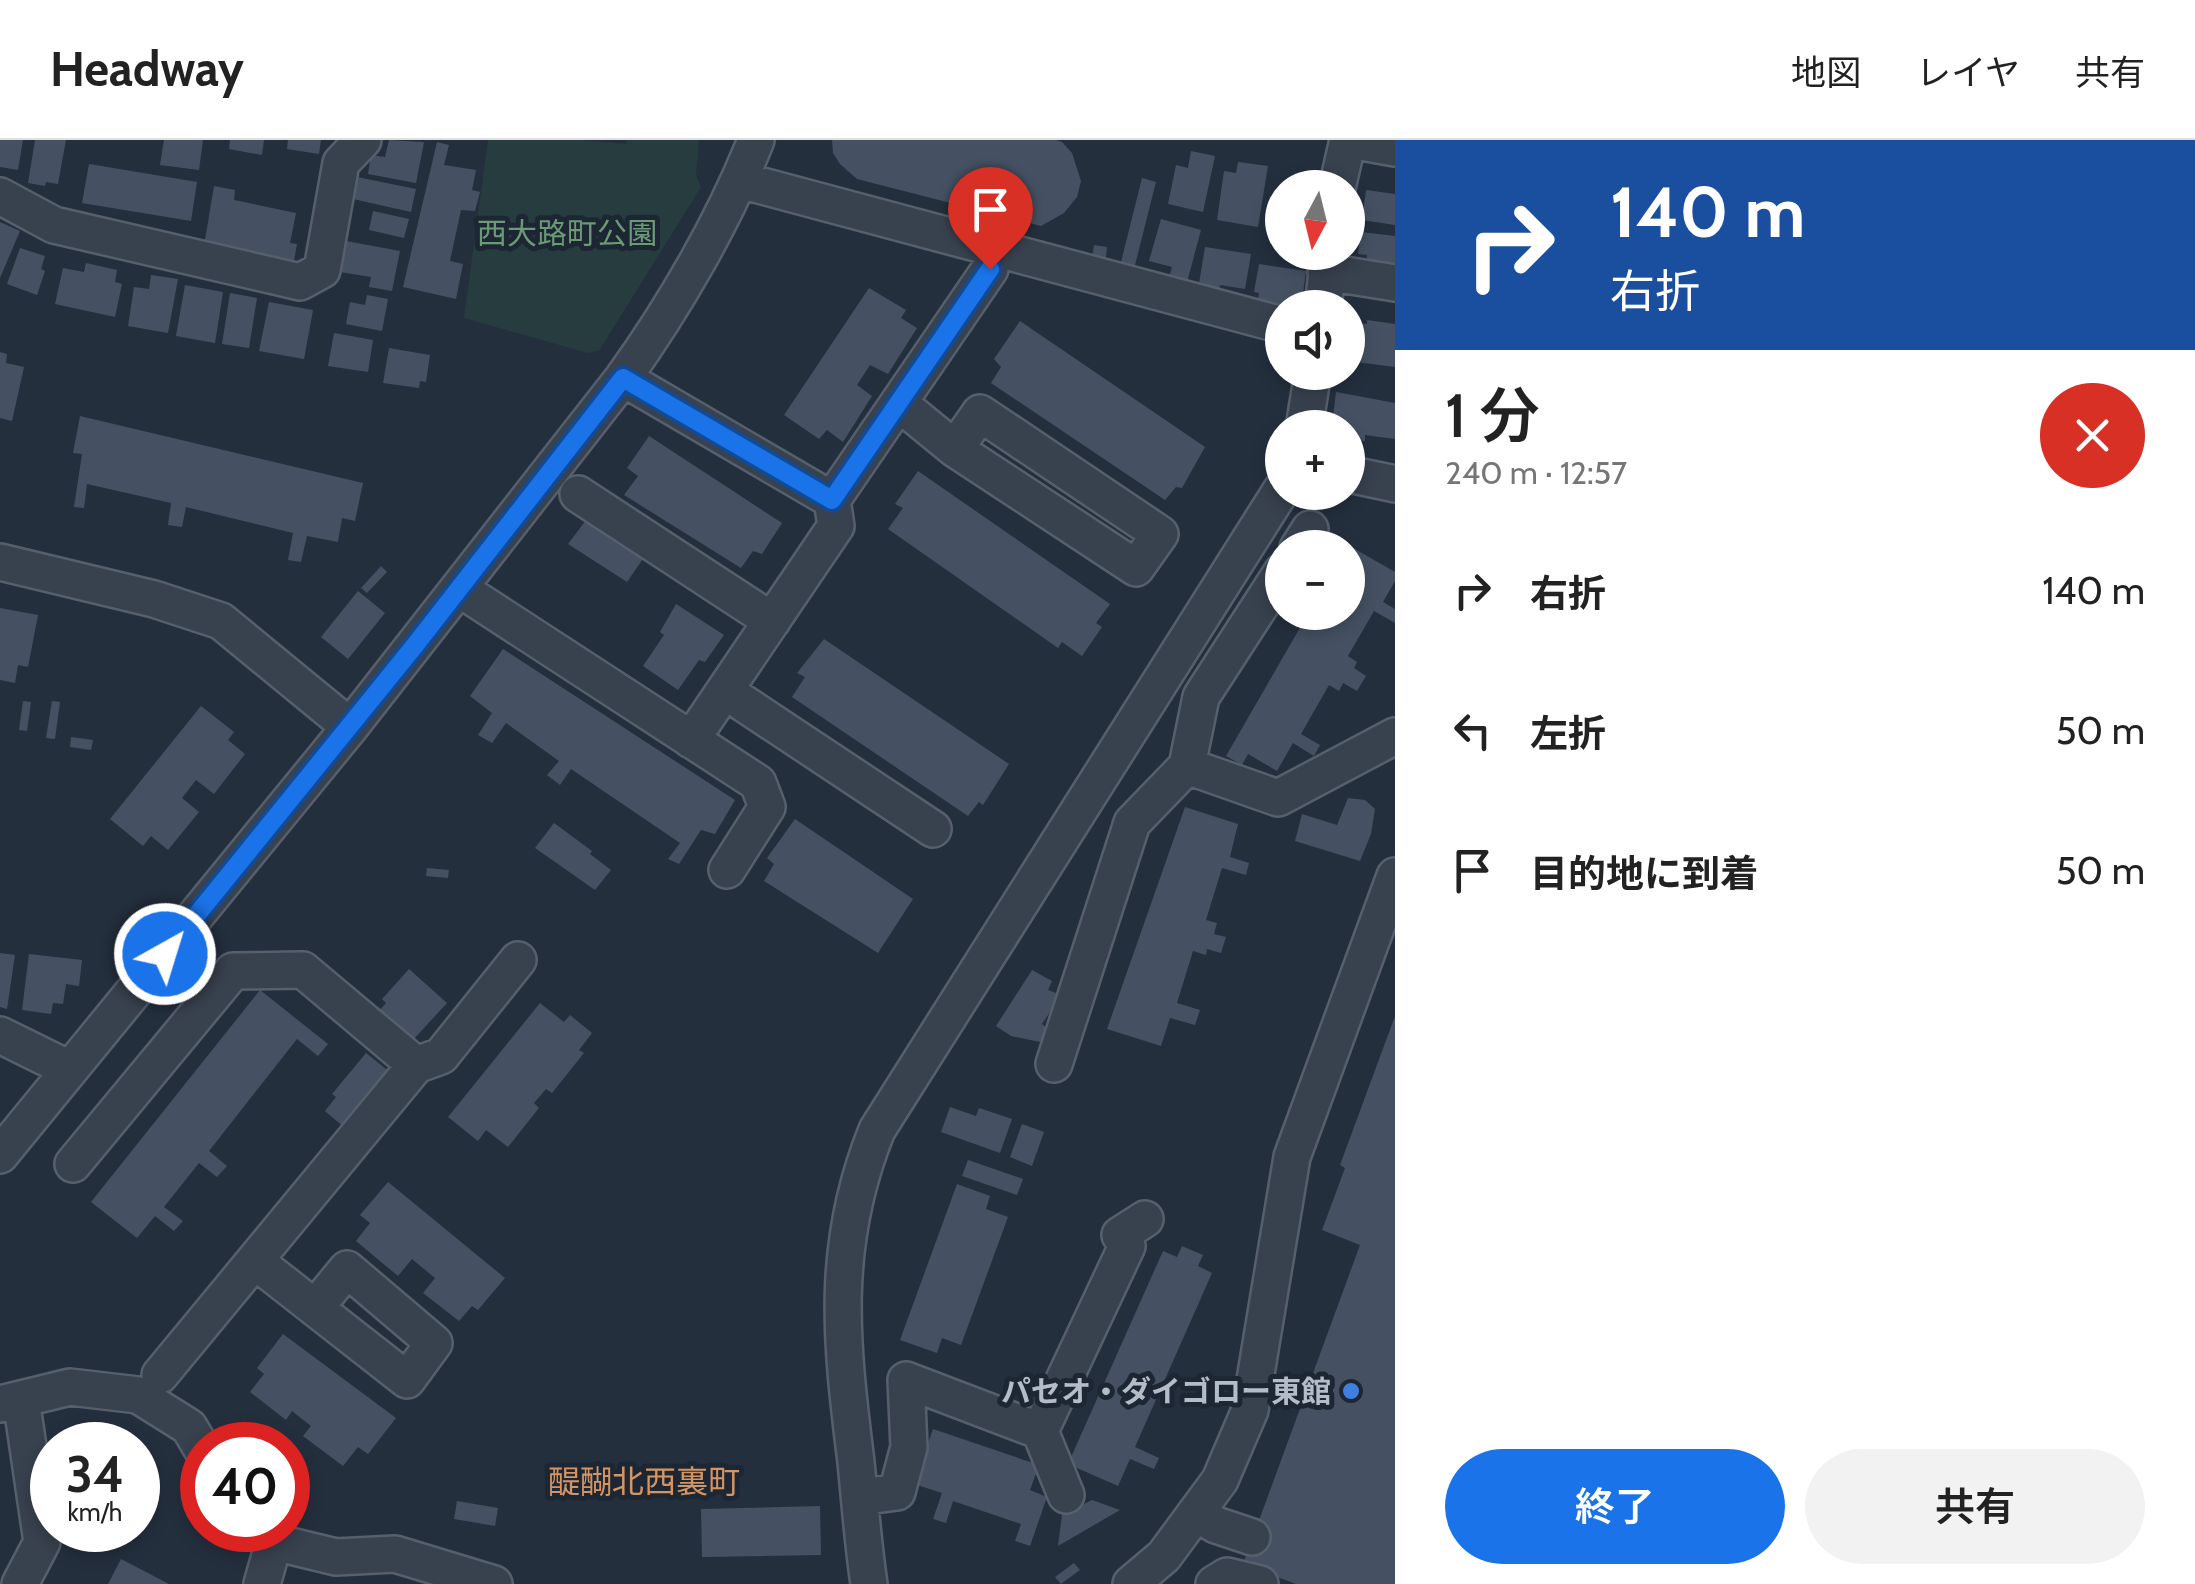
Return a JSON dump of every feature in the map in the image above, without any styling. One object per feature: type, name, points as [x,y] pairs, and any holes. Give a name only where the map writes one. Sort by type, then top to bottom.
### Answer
[{"type":"street","points":[[0,196],[54,225],[300,282],[322,270],[341,163],[363,140]]},
{"type":"street","points":[[0,1155],[350,727],[623,378],[651,340],[740,180],[756,140]]},
{"type":"street","points":[[1342,170],[1349,140],[1395,148]]},
{"type":"street","points":[[740,180],[1265,320]]},
{"type":"street","points":[[691,740],[836,526],[832,500],[990,269]]},
{"type":"street","points":[[1326,278],[1395,283]]},
{"type":"street","points":[[623,378],[832,500]]},
{"type":"street","points":[[900,404],[955,449],[1136,568],[1160,534],[980,413],[955,449]]},
{"type":"street","points":[[1365,478],[1395,484]]},
{"type":"street","points":[[578,494],[772,620]]},
{"type":"street","points":[[869,1584],[842,1344],[844,1250],[860,1173],[877,1130],[1269,510]]},
{"type":"street","points":[[0,562],[154,599],[220,622],[350,727]]},
{"type":"street","points":[[460,589],[758,783],[767,806],[726,870]]},
{"type":"street","points":[[1054,1064],[1132,824],[1187,766],[1201,697],[1265,598]]},
{"type":"street","points":[[724,691],[933,829]]},
{"type":"street","points":[[1187,766],[1278,798],[1395,736]]},
{"type":"street","points":[[1131,1584],[1164,1556],[1220,1480],[1250,1410],[1292,1157],[1395,876]]},
{"type":"street","points":[[160,1376],[416,1064],[441,1056],[518,960]]},
{"type":"street","points":[[73,1164],[233,970],[303,970],[416,1064]]},
{"type":"street","points":[[0,1035],[70,1069]]},
{"type":"street","points":[[1066,1496],[1040,1431],[1127,1246],[1120,1235],[1145,1218]]},
{"type":"street","points":[[254,1261],[315,1308]]},
{"type":"street","points":[[860,1497],[897,1492],[909,1447],[906,1380],[1040,1431]]},
{"type":"street","points":[[20,1584],[42,1542],[11,1401],[70,1387],[138,1396],[181,1422]]},
{"type":"street","points":[[1196,1513],[1252,1538]]},
{"type":"street","points":[[310,1550],[336,1558],[395,1554],[494,1584]]},
{"type":"street","points":[[262,1584],[266,1552]]},
{"type":"street","points":[[1214,1584],[1227,1576],[1263,1580]]},
{"type":"green space","name":"西大路町公園","points":[[488,140],[625,144],[627,140],[699,140],[696,175],[701,187],[599,351],[588,353],[464,318]]},
{"type":"building","points":[[0,140],[23,140],[18,170],[0,167]]},
{"type":"building","points":[[35,140],[66,140],[58,184],[28,183]]},
{"type":"building","points":[[164,140],[203,140],[199,170],[160,165]]},
{"type":"building","points":[[230,140],[264,140],[262,155],[229,149]]},
{"type":"building","points":[[288,140],[321,140],[319,154],[287,149]]},
{"type":"building","points":[[389,140],[424,142],[416,183],[368,174],[371,155],[385,157]]},
{"type":"building","points":[[832,140],[1056,140],[1072,153],[1081,181],[1077,197],[1064,213],[1041,226],[857,179],[840,164],[833,153]]},
{"type":"building","points":[[437,142],[449,145],[444,165],[476,170],[472,190],[480,192],[475,211],[461,210],[450,261],[463,264],[456,299],[403,287]]},
{"type":"building","points":[[1191,151],[1215,156],[1203,212],[1168,204],[1176,165],[1188,168]]},
{"type":"building","points":[[1238,162],[1268,166],[1258,227],[1217,220],[1224,171],[1236,173]]},
{"type":"building","points":[[89,164],[197,182],[191,221],[82,203]]},
{"type":"building","points":[[357,177],[416,189],[411,212],[353,199]]},
{"type":"building","points":[[1142,178],[1156,182],[1133,273],[1119,270]]},
{"type":"building","points":[[214,186],[235,190],[234,200],[296,213],[290,243],[297,244],[294,261],[204,246]]},
{"type":"building","points":[[1366,190],[1395,194],[1395,225],[1365,220]]},
{"type":"building","points":[[373,211],[409,219],[404,238],[369,230]]},
{"type":"building","points":[[1161,219],[1201,230],[1186,286],[1168,281],[1172,267],[1149,261]]},
{"type":"building","points":[[0,222],[20,231],[0,278]]},
{"type":"building","points":[[1365,232],[1395,236],[1395,268],[1366,263]]},
{"type":"building","points":[[346,241],[400,251],[392,291],[369,287],[371,277],[340,272]]},
{"type":"building","points":[[1094,245],[1107,247],[1105,266],[1091,264]]},
{"type":"building","points":[[1205,247],[1251,254],[1245,289],[1220,285],[1219,293],[1198,290]]},
{"type":"building","points":[[20,248],[45,256],[41,269],[45,271],[37,295],[7,284]]},
{"type":"building","points":[[86,263],[117,270],[115,282],[122,284],[115,317],[55,304],[63,268],[84,272]]},
{"type":"building","points":[[1259,264],[1265,265],[1265,270],[1306,271],[1303,290],[1265,290],[1265,306],[1257,306],[1259,293],[1254,292]]},
{"type":"building","points":[[151,275],[178,279],[168,333],[128,326],[134,287],[149,289]]},
{"type":"building","points":[[185,285],[223,292],[215,343],[176,336]]},
{"type":"building","points":[[869,288],[906,310],[901,318],[917,328],[888,374],[870,365],[857,385],[872,396],[843,442],[827,430],[819,439],[784,415]]},
{"type":"building","points":[[230,293],[257,298],[249,348],[222,344]]},
{"type":"building","points":[[367,295],[388,299],[382,331],[346,324],[350,302],[365,305]]},
{"type":"building","points":[[269,302],[313,310],[304,359],[259,351]]},
{"type":"building","points":[[1367,320],[1395,324],[1395,367],[1365,363]]},
{"type":"building","points":[[1020,321],[1205,447],[1182,488],[1176,487],[1165,500],[991,383],[1001,367],[994,359]]},
{"type":"building","points":[[334,333],[373,340],[368,372],[328,366]]},
{"type":"building","points":[[389,348],[430,355],[426,382],[420,381],[419,388],[383,383]]},
{"type":"building","points":[[0,352],[7,354],[6,363],[24,367],[12,421],[0,418]]},
{"type":"building","points":[[1336,392],[1395,403],[1395,439],[1365,435],[1365,410],[1334,410]]},
{"type":"building","points":[[80,416],[363,483],[355,521],[342,518],[338,542],[307,536],[301,562],[288,560],[293,533],[186,507],[182,527],[168,525],[171,503],[87,484],[84,508],[74,507],[82,454],[73,453]]},
{"type":"building","points":[[649,436],[782,523],[762,554],[753,551],[741,568],[624,495],[638,476],[627,468]]},
{"type":"building","points":[[918,471],[1110,604],[1096,623],[1102,627],[1082,656],[1062,642],[1058,648],[888,529],[903,508],[895,504]]},
{"type":"building","points":[[590,515],[647,553],[627,582],[568,544]]},
{"type":"building","points":[[1365,555],[1395,572],[1395,581],[1383,602],[1395,609],[1395,623],[1374,611],[1365,627]]},
{"type":"building","points":[[381,566],[387,572],[367,593],[361,588]]},
{"type":"building","points":[[358,591],[385,613],[348,659],[321,637]]},
{"type":"building","points":[[676,604],[724,635],[705,662],[699,660],[678,690],[643,666],[664,635],[660,632]]},
{"type":"building","points":[[0,608],[38,615],[28,667],[18,665],[15,683],[0,680]]},
{"type":"building","points":[[1299,630],[1363,630],[1348,656],[1357,662],[1354,668],[1366,676],[1357,691],[1343,683],[1339,691],[1329,685],[1301,734],[1320,745],[1314,756],[1293,743],[1277,771],[1248,754],[1242,765],[1226,756]]},
{"type":"building","points":[[824,639],[1009,764],[983,805],[979,802],[968,816],[792,697],[805,677],[797,673]]},
{"type":"building","points":[[503,649],[735,800],[715,834],[701,830],[679,864],[668,859],[680,843],[571,769],[560,785],[547,775],[559,761],[506,723],[492,743],[478,735],[492,713],[470,696]]},
{"type":"building","points":[[23,701],[31,702],[27,731],[19,730]]},
{"type":"building","points":[[52,701],[60,702],[55,739],[46,738]]},
{"type":"building","points":[[201,706],[234,732],[228,740],[245,754],[214,794],[196,780],[182,798],[199,812],[168,850],[151,836],[143,846],[110,819]]},
{"type":"building","points":[[71,737],[93,740],[91,750],[70,747]]},
{"type":"building","points":[[1348,798],[1365,800],[1375,809],[1371,834],[1360,861],[1295,841],[1302,814],[1337,825]]},
{"type":"building","points":[[1185,807],[1238,824],[1230,857],[1249,863],[1246,875],[1222,868],[1206,920],[1217,923],[1214,934],[1226,937],[1221,953],[1207,949],[1206,955],[1193,951],[1177,1003],[1200,1010],[1195,1025],[1170,1018],[1161,1046],[1107,1029]]},
{"type":"building","points":[[795,819],[913,899],[878,953],[764,881],[774,864],[767,858]]},
{"type":"building","points":[[554,823],[611,870],[595,890],[535,848]]},
{"type":"building","points":[[427,868],[449,870],[448,878],[426,876]]},
{"type":"building","points":[[0,953],[15,955],[7,1009],[0,1007]]},
{"type":"building","points":[[29,954],[82,960],[79,986],[66,984],[63,1004],[53,1003],[51,1014],[22,1010]]},
{"type":"building","points":[[409,969],[447,1003],[413,1040],[380,1010],[386,1003],[382,999]]},
{"type":"building","points":[[1032,970],[1052,981],[1048,990],[1056,993],[1054,1006],[1042,1024],[1052,1032],[1045,1043],[1011,1036],[996,1026]]},
{"type":"building","points":[[260,990],[328,1044],[318,1056],[297,1039],[209,1151],[227,1166],[217,1177],[199,1163],[164,1207],[183,1221],[174,1231],[155,1216],[137,1238],[91,1202]]},
{"type":"building","points":[[540,1003],[564,1022],[570,1015],[592,1033],[579,1050],[584,1053],[552,1093],[546,1089],[534,1103],[539,1108],[508,1147],[486,1130],[478,1141],[448,1117]]},
{"type":"building","name":"パセオ・ダイゴロー東館","points":[[1395,1016],[1395,1584],[1296,1584],[1243,1564],[1360,1245],[1322,1230],[1345,1168],[1340,1165]]},
{"type":"building","points":[[366,1053],[391,1073],[345,1128],[325,1111],[336,1097],[332,1094]]},
{"type":"building","points":[[950,1107],[976,1116],[979,1108],[1012,1119],[1000,1153],[941,1132]]},
{"type":"building","points":[[1022,1124],[1044,1132],[1032,1166],[1010,1157]]},
{"type":"building","points":[[968,1160],[1023,1179],[1017,1195],[962,1176]]},
{"type":"building","points":[[388,1182],[505,1278],[478,1310],[472,1306],[459,1321],[423,1293],[435,1278],[412,1259],[398,1276],[356,1241],[370,1223],[360,1215]]},
{"type":"building","points":[[957,1184],[990,1196],[986,1209],[1008,1217],[961,1345],[942,1338],[937,1353],[900,1340]]},
{"type":"building","points":[[1182,1246],[1203,1255],[1198,1266],[1212,1273],[1135,1447],[1159,1458],[1154,1469],[1130,1459],[1118,1486],[1068,1464],[1163,1251],[1177,1257]]},
{"type":"building","points":[[283,1334],[396,1418],[368,1454],[358,1447],[343,1466],[310,1441],[310,1422],[292,1411],[286,1420],[250,1392],[264,1374],[257,1368]]},
{"type":"building","points":[[933,1429],[1039,1465],[1030,1490],[1047,1497],[1030,1546],[1015,1541],[1021,1524],[953,1501],[946,1523],[933,1519],[942,1493],[914,1484]]},
{"type":"building","points":[[1092,1500],[1120,1510],[1058,1546],[1062,1515]]},
{"type":"building","points":[[457,1501],[498,1508],[495,1526],[454,1519]]},
{"type":"building","points":[[820,1506],[821,1555],[702,1557],[701,1509]]},
{"type":"building","points":[[121,1559],[169,1584],[108,1584]]},
{"type":"building","points":[[1074,1563],[1080,1570],[1061,1584],[1055,1577]]},
{"type":"place","name":"パセオ・ダイゴロー東館","points":[[1351,1391]]},
{"type":"district","name":"醍醐北西裏町","points":[[644,1481]]},
{"type":"route","points":[[165,954],[416,644],[623,378],[832,500],[990,269]]}]
